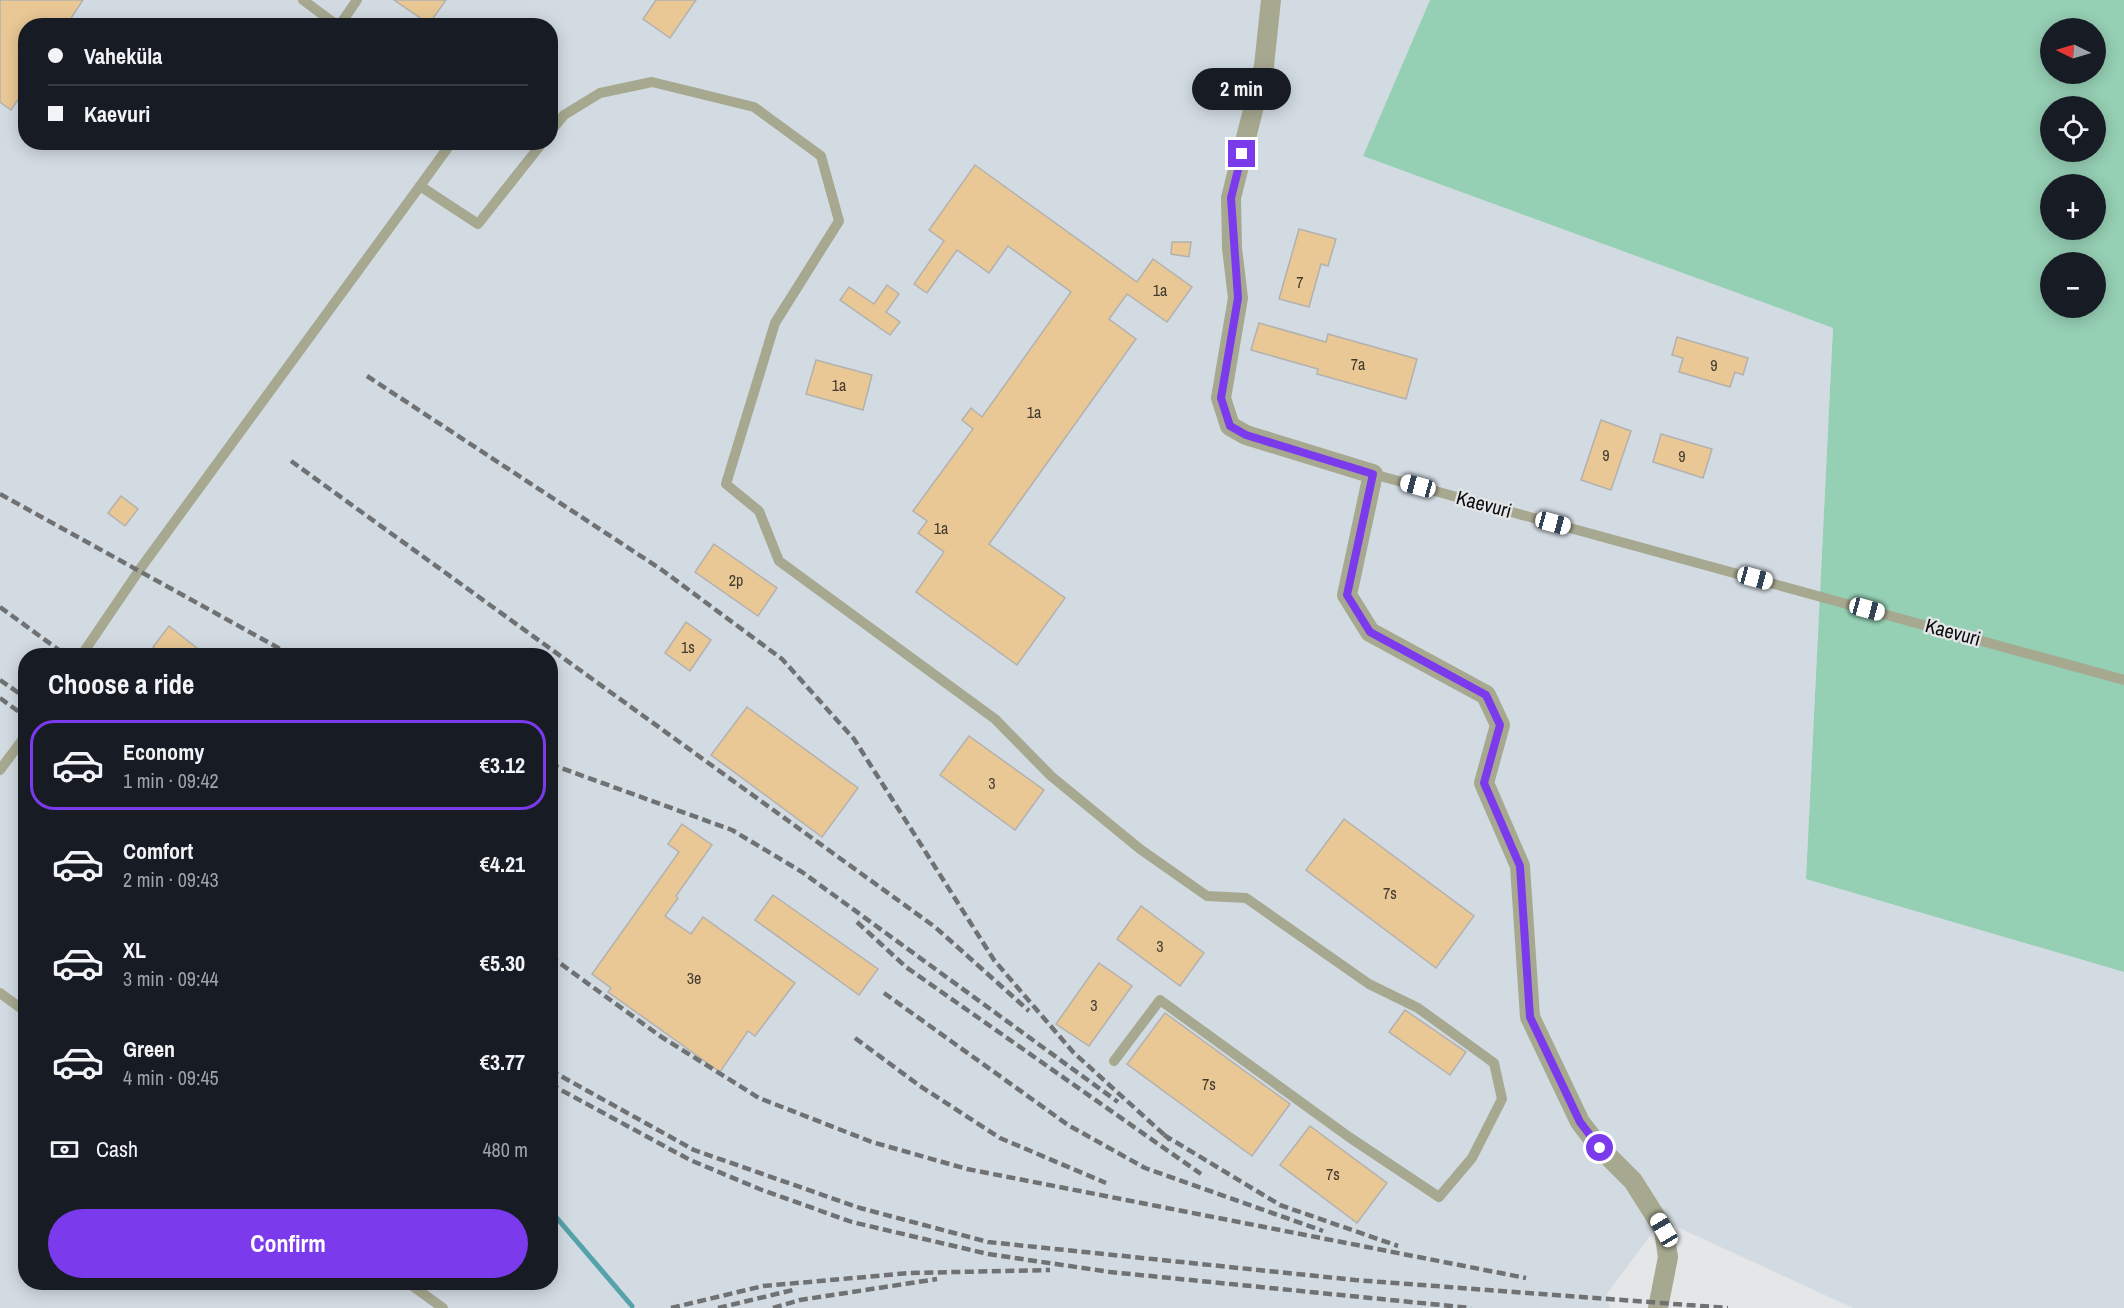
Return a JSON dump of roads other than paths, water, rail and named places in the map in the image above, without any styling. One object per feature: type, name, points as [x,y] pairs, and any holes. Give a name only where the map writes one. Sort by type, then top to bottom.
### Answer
[{"type":"street","name":"Kaevuri","points":[[1271,0],[1264,66],[1231,198],[1238,298],[1221,398],[1230,426],[1246,435],[1373,474]]},
{"type":"street","points":[[1373,474],[1347,595],[1370,632],[1486,695],[1500,725],[1484,783],[1520,866],[1530,1017],[1580,1122],[1600,1148],[1633,1181],[1664,1230],[1668,1257],[1658,1308]]},
{"type":"lane","points":[[303,0],[327,18]]},
{"type":"lane","points":[[344,18],[357,0]]},
{"type":"lane","points":[[558,122],[564,115],[600,93],[652,82],[753,107],[821,156],[839,222],[775,323],[726,483],[759,511],[779,561],[995,720],[1051,776],[1149,856],[1207,896],[1246,898],[1369,984],[1418,1008],[1460,1037],[1494,1063],[1502,1099],[1472,1158],[1439,1197],[1349,1137],[1160,1000],[1113,1061]]},
{"type":"lane","points":[[86,648],[147,559],[446,150]]},
{"type":"lane","points":[[420,186],[478,224],[537,150]]},
{"type":"lane","name":"Kaevuri","points":[[1373,474],[2124,680]]},
{"type":"lane","points":[[0,770],[18,746]]},
{"type":"lane","points":[[0,993],[18,1006]]},
{"type":"lane","points":[[417,1290],[443,1308]]},
{"type":"waterway","points":[[558,1219],[632,1306]]},
{"type":"railway","points":[[367,376],[662,570],[782,659],[854,739],[994,960],[1073,1052],[1170,1140]]},
{"type":"railway","points":[[291,461],[549,648]]},
{"type":"railway","points":[[0,494],[279,648]]},
{"type":"railway","points":[[0,607],[56,648]]},
{"type":"railway","points":[[558,654],[935,927],[1029,1011]]},
{"type":"railway","points":[[0,680],[18,692]]},
{"type":"railway","points":[[0,698],[18,711]]},
{"type":"railway","points":[[558,767],[732,830],[802,872],[1118,1102]]},
{"type":"railway","points":[[857,922],[906,967],[1201,1174]]},
{"type":"railway","points":[[558,962],[660,1036],[759,1098],[872,1142],[967,1169],[1526,1278]]},
{"type":"railway","points":[[884,993],[1068,1125],[1145,1168],[1323,1231]]},
{"type":"railway","points":[[855,1038],[920,1086],[1000,1138],[1106,1183]]},
{"type":"railway","points":[[558,1074],[694,1150],[860,1208],[988,1242],[1355,1280],[1728,1308]]},
{"type":"railway","points":[[558,1088],[690,1160],[762,1190],[852,1222],[988,1254],[1110,1272],[1471,1308]]},
{"type":"railway","points":[[1164,1135],[1280,1205],[1398,1246]]},
{"type":"railway","points":[[671,1308],[763,1286],[910,1273],[1050,1270]]},
{"type":"railway","points":[[773,1308],[800,1300],[937,1279]]},
{"type":"railway","points":[[718,1308],[793,1290]]}]
